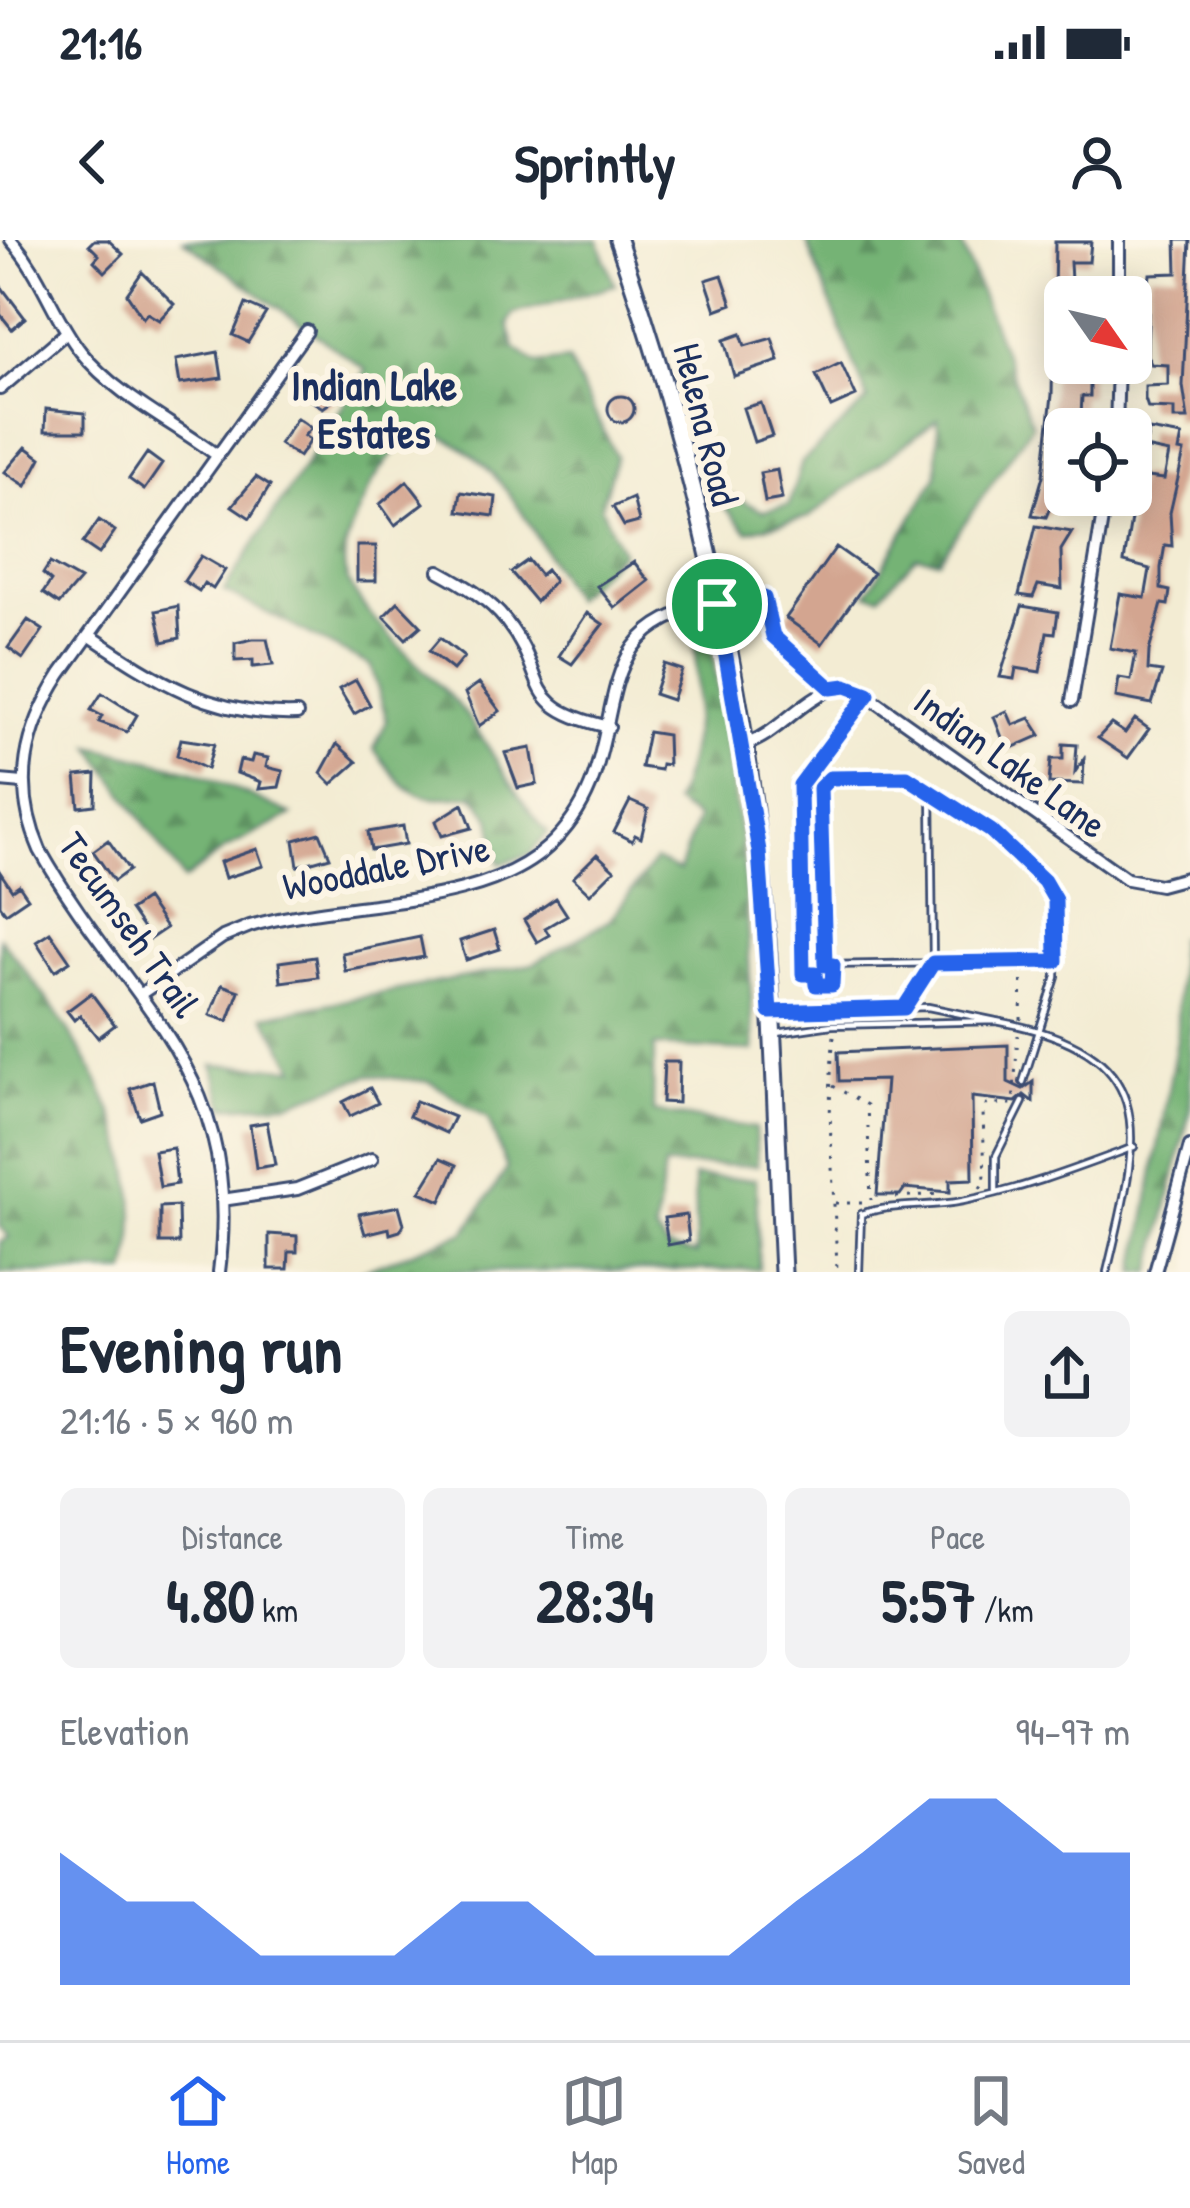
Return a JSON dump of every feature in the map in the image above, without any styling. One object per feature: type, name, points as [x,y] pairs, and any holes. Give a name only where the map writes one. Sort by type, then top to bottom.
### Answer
[{"type":"main road","name":"Helena Road","points":[[618,240],[676,423],[743,745],[759,851],[783,1272]]},
{"type":"street","points":[[11,240],[34,266],[67,332],[95,369],[218,456]]},
{"type":"street","points":[[1119,240],[1119,276]]},
{"type":"street","name":"Tecumseh Trail","points":[[219,1272],[222,1200],[213,1134],[196,1079],[142,993],[51,871],[32,832],[23,783],[28,742],[40,707],[308,331]]},
{"type":"street","points":[[0,389],[67,332]]},
{"type":"street","points":[[1072,701],[1103,516]]},
{"type":"street","points":[[439,572],[506,620],[536,686],[554,708],[609,727]]},
{"type":"street","name":"Wooddale Drive","points":[[142,993],[195,954],[250,926],[466,886],[516,870],[547,848],[582,809],[609,727],[624,660],[644,629],[662,617],[717,604]]},
{"type":"street","points":[[89,635],[196,701],[255,713],[297,714]]},
{"type":"street","name":"Indian Lake Lane","points":[[831,688],[846,686],[868,694],[921,737],[1127,879],[1160,884],[1190,878]]},
{"type":"street","points":[[743,745],[762,739],[831,688]]},
{"type":"street","points":[[0,781],[23,783]]},
{"type":"street","points":[[1155,1272],[1190,1146]]},
{"type":"street","points":[[222,1200],[297,1189],[372,1159]]},
{"type":"lane","points":[[717,604],[764,598],[773,636],[831,688]]},
{"type":"lane","points":[[1023,1082],[1042,1030],[1056,961],[1055,900],[1044,881],[991,831],[931,788],[907,777],[824,782],[825,965],[1056,961]]},
{"type":"lane","points":[[904,1008],[933,963],[931,788]]},
{"type":"lane","points":[[770,1012],[904,1008],[976,1013],[996,1022]]},
{"type":"lane","points":[[772,1034],[832,1025],[996,1022],[1042,1030],[1085,1048],[1111,1072],[1126,1101],[1134,1147],[1107,1272]]},
{"type":"lane","points":[[996,1193],[996,1156],[1023,1102]]},
{"type":"lane","points":[[860,1272],[861,1214],[891,1205],[956,1202],[996,1193],[1061,1177],[1134,1147]]},
{"type":"path","points":[[832,985],[816,985],[815,974],[803,974],[800,785],[868,694]]},
{"type":"path","points":[[975,1190],[985,1180],[983,1111],[987,1104],[1013,1104],[1022,962]]},
{"type":"path","points":[[832,1010],[833,965]]},
{"type":"path","points":[[832,1025],[833,1086],[827,1137],[836,1203],[837,1272]]},
{"type":"path","points":[[833,1086],[867,1105],[871,1202]]},
{"type":"path","points":[[836,1203],[959,1192]]},
{"type":"green space","points":[[183,240],[598,240],[615,285],[513,314],[508,325],[515,348],[537,364],[568,360],[616,456],[601,507],[622,552],[572,599],[496,477],[453,442],[426,430],[380,470],[367,492],[344,557],[348,581],[359,599],[459,706],[548,833],[529,855],[500,864],[491,818],[474,795],[426,796],[397,777],[374,749],[387,720],[371,666],[224,591],[366,370]]},
{"type":"green space","points":[[806,240],[960,240],[1032,425],[939,560],[916,557],[880,596],[867,594],[937,476],[938,419],[809,517],[747,531],[725,507],[732,496],[763,511],[789,505],[802,462],[868,400]]},
{"type":"green space","points":[[708,626],[743,853],[754,1051],[654,1046],[653,1112],[755,1128],[757,1165],[664,1166],[655,1231],[667,1248],[696,1254],[694,1177],[756,1179],[759,1269],[359,1272],[465,1232],[507,1169],[488,1118],[431,1082],[369,1075],[289,1103],[225,1107],[213,1065],[296,1068],[264,1016],[533,964],[610,920],[655,860],[679,871],[697,819],[674,803],[692,739],[694,628]]},
{"type":"green space","points":[[91,746],[194,771],[292,815],[225,849],[184,880]]},
{"type":"green space","points":[[0,938],[81,1051],[120,1135],[131,1180],[134,1225],[127,1272],[0,1272],[0,1242],[9,1237],[0,1226]]},
{"type":"green space","points":[[1178,938],[1190,942],[1190,1110],[1152,1272],[1136,1272],[1177,1040]]},
{"type":"building","points":[[108,240],[123,254],[105,272],[94,261],[99,255],[89,245]]},
{"type":"building","points":[[1176,240],[1190,240],[1183,386],[1188,419],[1174,419],[1174,409],[1148,408],[1145,399],[1145,386],[1168,385],[1168,365],[1152,364],[1150,274],[1177,273]]},
{"type":"building","points":[[1055,242],[1091,242],[1089,262],[1070,262],[1071,276],[1054,276]]},
{"type":"building","points":[[142,272],[174,304],[159,320],[147,313],[143,318],[127,294]]},
{"type":"building","points":[[722,275],[732,304],[716,310],[706,280]]},
{"type":"building","points":[[0,285],[25,318],[12,329],[0,314]]},
{"type":"building","points":[[246,304],[266,313],[248,342],[233,335]]},
{"type":"building","points":[[741,334],[745,346],[772,338],[779,361],[734,376],[724,340]]},
{"type":"building","points":[[218,352],[222,378],[180,384],[176,360]]},
{"type":"building","points":[[841,363],[856,396],[831,407],[816,375]]},
{"type":"building","points":[[327,375],[340,383],[335,390],[342,394],[323,408],[310,400]]},
{"type":"building","points":[[1052,384],[1090,384],[1090,396],[1082,396],[1081,408],[1051,408]]},
{"type":"building","points":[[621,396],[634,409],[621,422],[608,409]]},
{"type":"building","points":[[761,403],[772,436],[754,442],[743,408]]},
{"type":"building","points":[[46,409],[85,413],[85,431],[45,431]]},
{"type":"building","points":[[297,418],[311,428],[304,436],[310,440],[299,457],[279,444]]},
{"type":"building","points":[[1152,431],[1182,436],[1179,451],[1184,452],[1170,513],[1172,546],[1165,545],[1161,568],[1161,589],[1170,591],[1168,605],[1162,604],[1149,651],[1148,670],[1162,672],[1152,704],[1116,697],[1119,678],[1131,680],[1136,653],[1110,648],[1120,594],[1145,598],[1150,569],[1124,562],[1131,516],[1152,516],[1152,478],[1164,479],[1169,453],[1152,449]]},
{"type":"building","points":[[26,447],[41,458],[26,486],[5,472]]},
{"type":"building","points":[[147,453],[162,464],[144,490],[129,479]]},
{"type":"building","points":[[1044,467],[1046,517],[1032,515]]},
{"type":"building","points":[[777,470],[782,499],[765,502],[760,473]]},
{"type":"building","points":[[256,477],[270,486],[250,518],[232,506]]},
{"type":"building","points":[[407,481],[424,503],[395,525],[380,504]]},
{"type":"building","points":[[461,492],[496,497],[494,516],[458,511]]},
{"type":"building","points":[[633,498],[639,522],[624,526],[613,507]]},
{"type":"building","points":[[99,520],[115,531],[99,554],[83,543]]},
{"type":"building","points":[[1036,526],[1072,532],[1061,550],[1062,589],[1038,585],[1033,597],[1019,595]]},
{"type":"building","points":[[357,546],[376,546],[376,581],[357,581]]},
{"type":"building","points":[[836,547],[873,573],[822,644],[786,618]]},
{"type":"building","points":[[201,556],[225,570],[213,589],[204,583],[199,591],[184,581]]},
{"type":"building","points":[[528,560],[540,575],[546,570],[554,581],[536,602],[511,572]]},
{"type":"building","points":[[634,562],[649,581],[615,608],[597,586]]},
{"type":"building","points":[[50,563],[80,580],[59,604],[43,593],[51,581],[43,574]]},
{"type":"building","points":[[398,602],[421,626],[406,639],[384,616]]},
{"type":"building","points":[[178,606],[180,638],[163,642],[156,611]]},
{"type":"building","points":[[1022,606],[1058,612],[1055,633],[1047,632],[1040,672],[1016,668],[1014,679],[1000,677]]},
{"type":"building","points":[[587,613],[603,624],[572,664],[559,656]]},
{"type":"building","points":[[28,620],[43,630],[23,659],[8,648]]},
{"type":"building","points":[[440,638],[464,657],[453,670],[429,651]]},
{"type":"building","points":[[267,639],[273,665],[253,667],[253,660],[235,661],[235,643]]},
{"type":"building","points":[[664,664],[682,670],[672,700],[654,694]]},
{"type":"building","points":[[356,680],[370,705],[354,714],[339,689]]},
{"type":"building","points":[[479,683],[500,711],[479,726],[465,693]]},
{"type":"building","points":[[102,693],[137,715],[127,732],[99,722],[102,716],[91,710]]},
{"type":"building","points":[[1007,711],[1013,725],[1030,718],[1041,735],[1007,750],[994,717]]},
{"type":"building","points":[[1135,719],[1149,729],[1128,758],[1098,738],[1111,724],[1125,733]]},
{"type":"building","points":[[648,732],[667,735],[668,765],[661,764],[660,770],[641,767]]},
{"type":"building","points":[[181,739],[214,744],[207,769],[177,755]]},
{"type":"building","points":[[337,744],[357,762],[332,784],[321,773]]},
{"type":"building","points":[[1063,744],[1077,745],[1075,772],[1084,759],[1083,784],[1049,783],[1051,759],[1063,759]]},
{"type":"building","points":[[531,748],[537,784],[518,788],[505,753]]},
{"type":"building","points":[[253,755],[268,758],[266,767],[283,771],[279,787],[259,789],[261,782],[237,773],[240,760],[251,762]]},
{"type":"building","points":[[96,774],[95,805],[79,807],[76,776]]},
{"type":"building","points":[[630,801],[648,809],[641,838],[635,835],[632,841],[614,832]]},
{"type":"building","points":[[463,804],[472,828],[442,836],[436,821]]},
{"type":"building","points":[[403,826],[406,844],[371,850],[368,832]]},
{"type":"building","points":[[320,833],[330,857],[298,866],[294,840]]},
{"type":"building","points":[[108,840],[129,870],[114,881],[93,851]]},
{"type":"building","points":[[257,849],[263,866],[225,878],[220,862]]},
{"type":"building","points":[[597,854],[614,870],[590,894],[573,878]]},
{"type":"building","points":[[0,872],[12,890],[19,885],[28,898],[6,913],[0,905]]},
{"type":"building","points":[[556,898],[567,915],[545,928],[549,935],[537,942],[524,920]]},
{"type":"building","points":[[146,899],[166,928],[150,939],[130,910]]},
{"type":"building","points":[[494,930],[500,949],[466,960],[460,941]]},
{"type":"building","points":[[50,932],[70,961],[55,971],[36,941]]},
{"type":"building","points":[[420,937],[424,957],[345,971],[342,953]]},
{"type":"building","points":[[315,957],[318,977],[281,982],[279,962]]},
{"type":"building","points":[[222,985],[239,991],[228,1021],[210,1015]]},
{"type":"building","points":[[91,993],[115,1025],[98,1038],[80,1015],[74,1020],[67,1011]]},
{"type":"building","points":[[1008,1045],[1008,1082],[1023,1089],[1033,1082],[1033,1102],[1024,1095],[1016,1102],[972,1097],[973,1179],[950,1180],[950,1192],[905,1188],[900,1195],[877,1195],[886,1080],[839,1081],[838,1052]]},
{"type":"building","points":[[664,1062],[679,1062],[678,1103],[662,1102]]},
{"type":"building","points":[[153,1081],[160,1111],[140,1118],[130,1089]]},
{"type":"building","points":[[370,1088],[378,1103],[350,1116],[343,1102]]},
{"type":"building","points":[[416,1101],[454,1117],[446,1133],[409,1116]]},
{"type":"building","points":[[267,1122],[275,1165],[256,1168],[250,1125]]},
{"type":"building","points":[[173,1148],[177,1184],[160,1187],[154,1151]]},
{"type":"building","points":[[441,1158],[457,1165],[441,1201],[420,1192]]},
{"type":"building","points":[[178,1206],[179,1243],[160,1243],[160,1207]]},
{"type":"building","points":[[399,1206],[404,1224],[400,1231],[390,1234],[389,1228],[365,1234],[359,1214]]},
{"type":"building","points":[[686,1215],[689,1241],[668,1245],[664,1218]]},
{"type":"building","points":[[269,1234],[297,1236],[297,1252],[289,1252],[288,1269],[269,1269]]},
{"type":"district","name":"Indian Lake Estates","points":[[374,408]]},
{"type":"route","points":[[764,598],[773,636],[831,688],[841,685],[868,694],[800,785],[803,974],[815,974],[816,985],[832,985],[833,965],[825,965],[820,788],[830,778],[907,777],[931,788],[991,831],[1044,881],[1055,900],[1056,961],[933,963],[904,1008],[770,1012],[759,851],[717,604],[764,598]]}]
